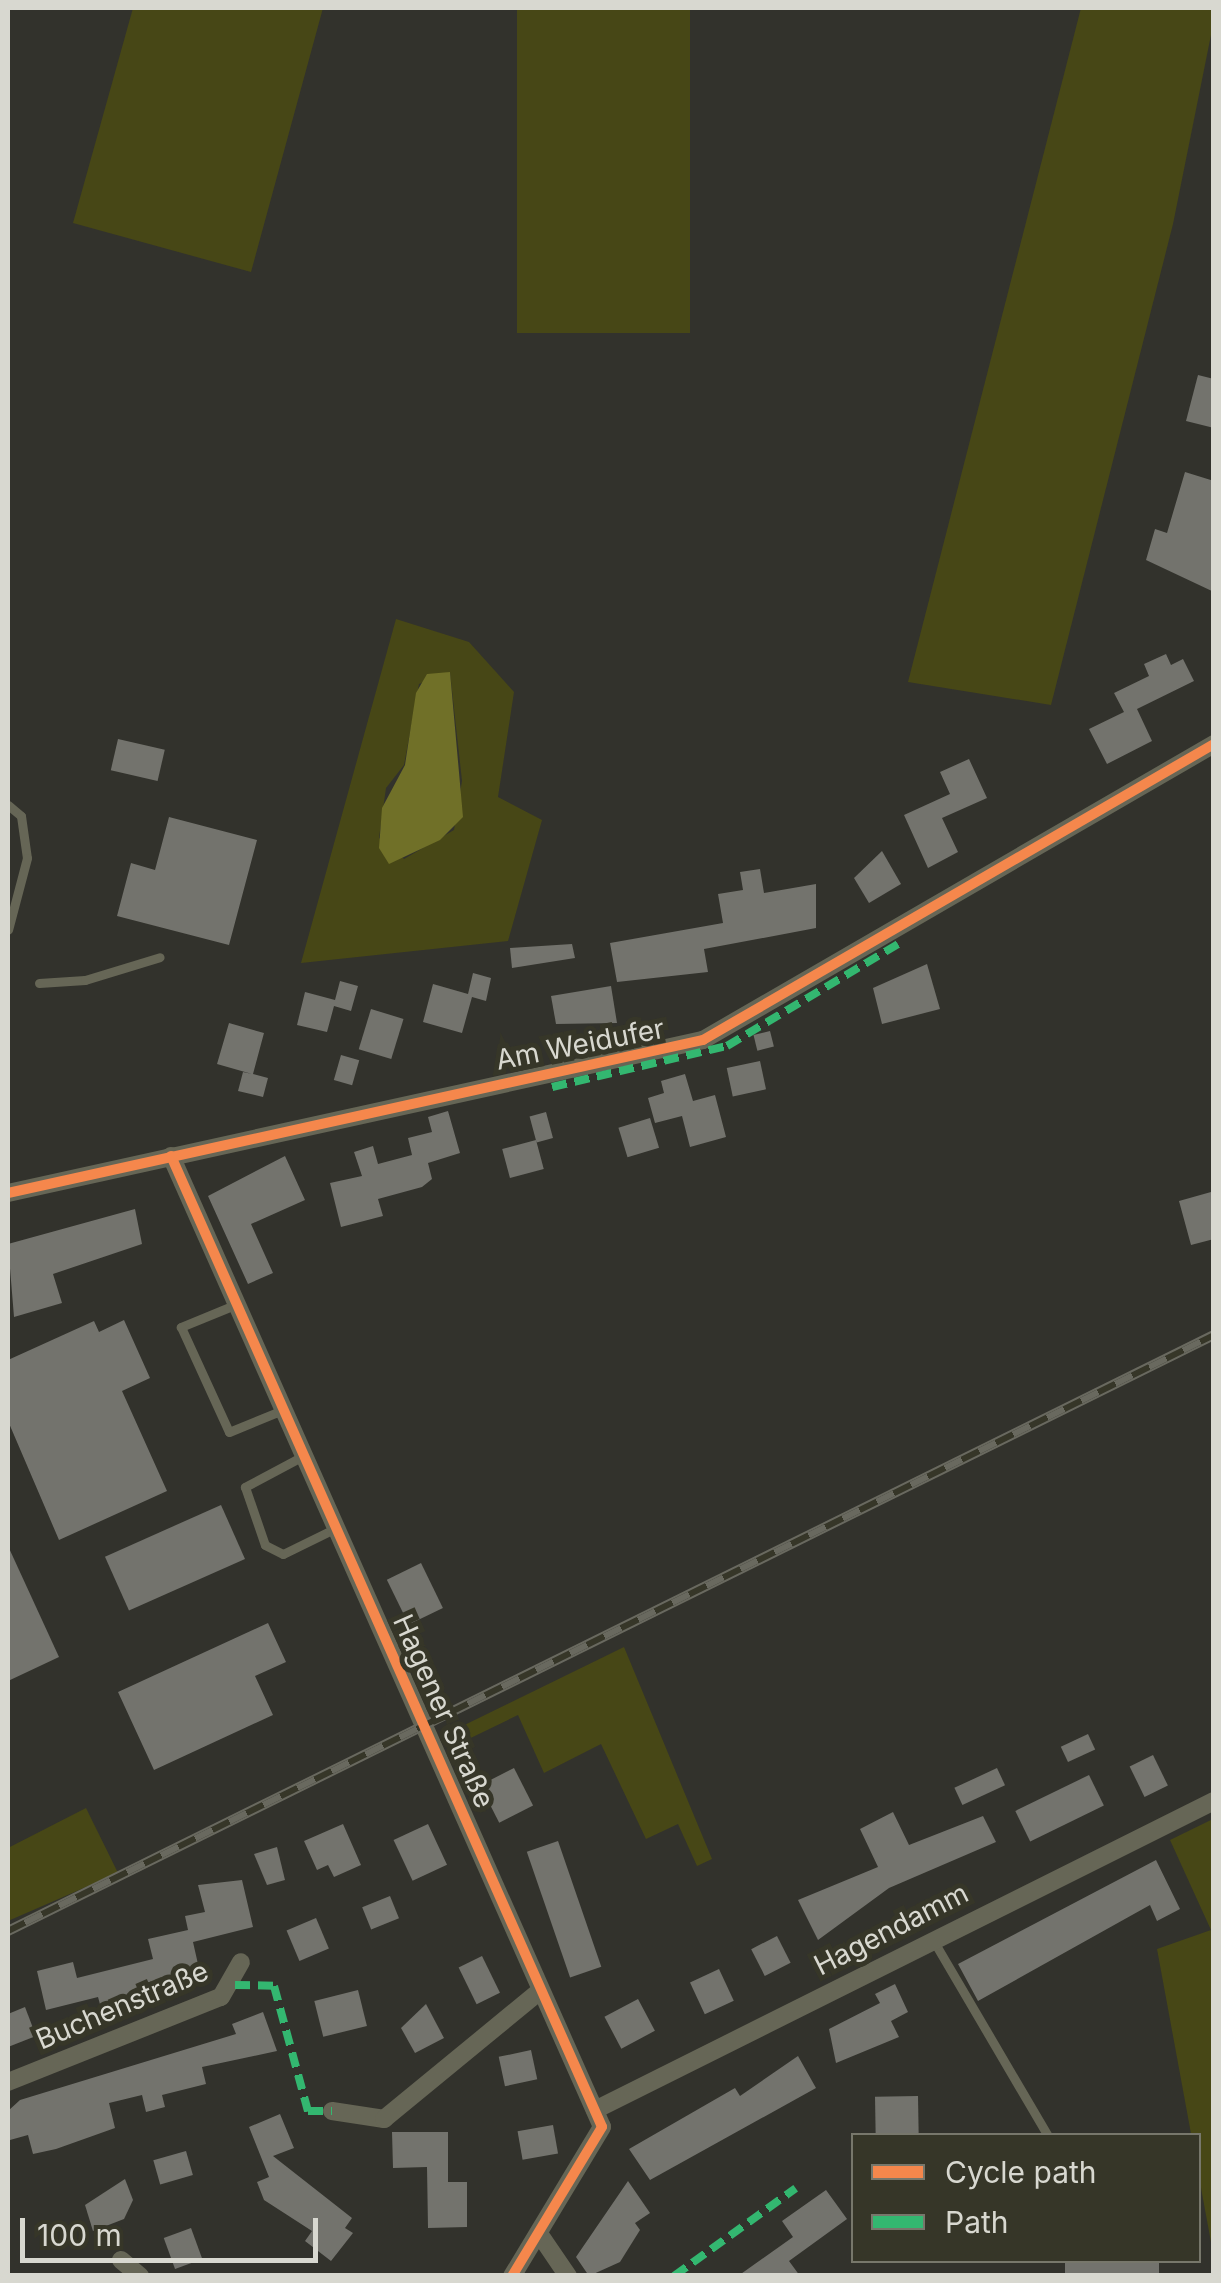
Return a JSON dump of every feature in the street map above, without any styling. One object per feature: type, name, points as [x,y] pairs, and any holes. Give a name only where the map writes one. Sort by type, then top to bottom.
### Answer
[{"type":"street","name":"Am Weidufer","points":[[8,1193],[703,1040],[1214,744]]},
{"type":"street","name":"Hagener Straße","points":[[171,1156],[595,2110]]},
{"type":"street","name":"Hagendamm","points":[[595,2110],[1214,1800]]},
{"type":"street","name":"Buchenstraße","points":[[8,2082],[222,1998],[241,1962]]},
{"type":"street","points":[[332,2110],[384,2118],[540,1992]]},
{"type":"street","points":[[512,2276],[594,2149],[602,2127],[595,2110]]},
{"type":"street","points":[[540,2236],[568,2276]]},
{"type":"street","points":[[121,2260],[140,2276]]},
{"type":"lane","points":[[8,805],[27,835],[12,894],[8,930]]},
{"type":"lane","points":[[39,982],[85,980],[160,956]]},
{"type":"lane","points":[[237,1304],[181,1327],[229,1432],[285,1409]]},
{"type":"lane","points":[[305,1454],[246,1487],[265,1544],[283,1554],[338,1527]]},
{"type":"lane","points":[[932,1938],[1046,2133]]},
{"type":"shaded area","points":[[133,8],[323,8],[251,272],[73,223]]},
{"type":"shaded area","points":[[517,8],[690,8],[690,333],[517,333]]},
{"type":"shaded area","points":[[1081,8],[1213,8],[1214,20],[1173,224],[1051,705],[908,682]]},
{"type":"shaded area","points":[[396,619],[469,642],[514,692],[498,797],[542,820],[508,941],[301,963]],"holes":[[[450,672],[462,781],[454,830],[404,859],[379,838],[386,788],[404,765],[419,684]]]},
{"type":"shaded area","points":[[450,672],[463,817],[440,840],[389,864],[379,848],[382,808],[405,765],[416,693],[427,674]]},
{"type":"shaded area","points":[[624,1647],[712,1859],[697,1866],[678,1824],[646,1839],[601,1744],[544,1773],[518,1715],[450,1748],[444,1735]]},
{"type":"shaded area","points":[[86,1808],[118,1873],[8,1921],[8,1848]]},
{"type":"shaded area","points":[[1213,1819],[1213,2253],[1201,2188],[1201,2133],[1191,2133],[1157,1949],[1211,1930],[1170,1840]]},
{"type":"building","points":[[1198,375],[1214,379],[1214,428],[1186,421]]},
{"type":"building","points":[[1185,472],[1214,481],[1214,592],[1146,560],[1155,529],[1167,533]]},
{"type":"building","points":[[1166,654],[1171,665],[1183,659],[1194,681],[1137,709],[1152,741],[1107,764],[1089,729],[1124,712],[1114,693],[1149,676],[1144,664]]},
{"type":"building","points":[[118,739],[165,750],[158,781],[111,770]]},
{"type":"building","points":[[969,759],[987,798],[942,818],[958,852],[928,868],[904,815],[950,794],[940,772]]},
{"type":"building","points":[[169,817],[257,840],[229,945],[117,916],[131,863],[155,870]]},
{"type":"building","points":[[882,851],[901,884],[869,903],[854,878]]},
{"type":"building","points":[[760,869],[764,893],[816,884],[816,928],[704,949],[708,972],[617,982],[610,943],[723,923],[718,894],[743,890],[740,872]]},
{"type":"building","points":[[572,944],[575,958],[512,968],[510,948]]},
{"type":"building","points":[[927,964],[940,1009],[882,1024],[873,988]]},
{"type":"building","points":[[473,973],[491,978],[486,1001],[472,997],[462,1033],[423,1022],[433,984],[468,994]]},
{"type":"building","points":[[340,981],[358,986],[351,1011],[334,1006],[327,1032],[297,1025],[305,992],[335,1000]]},
{"type":"building","points":[[611,986],[617,1023],[556,1024],[551,996]]},
{"type":"building","points":[[371,1009],[404,1019],[391,1059],[359,1049]]},
{"type":"building","points":[[229,1023],[264,1033],[253,1074],[268,1078],[263,1097],[238,1091],[243,1072],[252,1074],[217,1064]]},
{"type":"building","points":[[770,1031],[774,1047],[757,1051],[754,1035]]},
{"type":"building","points":[[341,1055],[359,1060],[352,1085],[334,1080]]},
{"type":"building","points":[[760,1061],[766,1089],[733,1096],[727,1068]]},
{"type":"building","points":[[685,1074],[693,1101],[715,1095],[726,1137],[690,1147],[682,1116],[655,1123],[648,1098],[664,1093],[661,1081]]},
{"type":"building","points":[[448,1111],[460,1153],[428,1163],[432,1179],[422,1187],[378,1199],[383,1216],[341,1227],[330,1183],[362,1176],[354,1152],[373,1146],[378,1164],[412,1155],[408,1138],[432,1132],[428,1117]]},
{"type":"building","points":[[546,1112],[553,1138],[537,1142],[530,1116]]},
{"type":"building","points":[[650,1118],[659,1148],[628,1157],[618,1128]]},
{"type":"building","points":[[536,1140],[544,1169],[510,1178],[502,1149]]},
{"type":"building","points":[[285,1156],[305,1200],[251,1224],[273,1273],[248,1284],[208,1196]]},
{"type":"building","points":[[1211,1192],[1214,1239],[1191,1245],[1179,1201]]},
{"type":"building","points":[[135,1209],[142,1244],[53,1274],[62,1303],[14,1317],[8,1244]]},
{"type":"building","points":[[124,1320],[150,1378],[122,1391],[167,1491],[59,1540],[8,1421],[8,1360],[94,1321],[99,1332]]},
{"type":"building","points":[[221,1505],[245,1559],[129,1611],[105,1557]]},
{"type":"building","points":[[8,1546],[59,1657],[8,1681]]},
{"type":"building","points":[[421,1563],[443,1608],[409,1625],[387,1580]]},
{"type":"building","points":[[268,1623],[286,1662],[255,1676],[273,1715],[154,1770],[118,1692]]},
{"type":"building","points":[[1088,1734],[1095,1749],[1068,1762],[1061,1747]]},
{"type":"building","points":[[1153,1755],[1168,1786],[1145,1797],[1130,1766]]},
{"type":"building","points":[[514,1768],[533,1805],[499,1823],[480,1785]]},
{"type":"building","points":[[997,1768],[1005,1785],[962,1805],[954,1788]]},
{"type":"building","points":[[1089,1775],[1104,1806],[1030,1842],[1015,1811]]},
{"type":"building","points":[[893,1812],[909,1845],[983,1816],[996,1842],[889,1888],[818,1940],[798,1900],[878,1867],[860,1829]]},
{"type":"building","points":[[343,1824],[361,1865],[334,1877],[328,1865],[317,1870],[304,1841]]},
{"type":"building","points":[[428,1824],[447,1865],[413,1881],[394,1840]]},
{"type":"building","points":[[558,1841],[601,1967],[570,1977],[527,1852]]},
{"type":"building","points":[[277,1847],[285,1880],[267,1885],[254,1854]]},
{"type":"building","points":[[1156,1860],[1180,1909],[1157,1921],[1150,1905],[978,2001],[958,1964]]},
{"type":"building","points":[[242,1880],[253,1927],[193,1942],[200,1973],[140,1986],[143,1997],[101,2008],[98,1997],[46,2010],[37,1971],[73,1962],[77,1978],[153,1959],[148,1939],[188,1930],[185,1916],[205,1912],[198,1885]]},
{"type":"building","points":[[390,1896],[399,1918],[371,1929],[362,1907]]},
{"type":"building","points":[[316,1918],[329,1948],[299,1961],[287,1931]]},
{"type":"building","points":[[777,1936],[791,1963],[765,1976],[751,1949]]},
{"type":"building","points":[[482,1956],[500,1993],[477,2004],[459,1967]]},
{"type":"building","points":[[719,1969],[734,2001],[705,2014],[690,1983]]},
{"type":"building","points":[[895,1984],[908,2012],[891,2021],[899,2037],[836,2063],[829,2029],[880,2003],[875,1994]]},
{"type":"building","points":[[358,1990],[367,2026],[323,2037],[314,2001]]},
{"type":"building","points":[[638,1999],[655,2031],[621,2049],[604,2017]]},
{"type":"building","points":[[426,2004],[444,2038],[415,2053],[401,2028]]},
{"type":"building","points":[[25,2007],[36,2036],[8,2047],[8,2014]]},
{"type":"building","points":[[263,2012],[277,2051],[202,2067],[206,2084],[162,2095],[165,2107],[146,2112],[142,2095],[109,2103],[115,2128],[56,2149],[33,2154],[28,2135],[10,2140],[8,2111],[20,2100],[236,2034],[232,2024]]},
{"type":"building","points":[[531,2050],[537,2079],[505,2086],[499,2057]]},
{"type":"building","points":[[798,2056],[816,2088],[650,2180],[629,2149],[735,2088],[740,2096]]},
{"type":"building","points":[[918,2096],[919,2133],[876,2133],[875,2097]]},
{"type":"building","points":[[280,2114],[294,2148],[273,2156],[352,2218],[345,2228],[353,2233],[331,2261],[305,2241],[312,2231],[264,2200],[257,2182],[269,2177],[249,2127]]},
{"type":"building","points":[[553,2125],[558,2154],[523,2160],[518,2131]]},
{"type":"building","points":[[392,2132],[448,2132],[448,2182],[467,2182],[467,2227],[428,2228],[427,2167],[393,2168]]},
{"type":"building","points":[[186,2151],[193,2175],[160,2184],[153,2160]]},
{"type":"building","points":[[125,2179],[133,2200],[124,2219],[93,2231],[85,2205]]},
{"type":"building","points":[[628,2181],[650,2213],[635,2223],[640,2230],[620,2262],[589,2276],[576,2257]]},
{"type":"building","points":[[826,2190],[847,2219],[789,2261],[800,2276],[738,2276],[793,2237],[782,2221]]},
{"type":"building","points":[[191,2228],[202,2259],[175,2269],[164,2238]]},
{"type":"building","points":[[1065,2263],[1159,2263],[1159,2276],[1065,2276]]},
{"type":"railway","points":[[8,1931],[1214,1335]]},
{"type":"marked path","points":[[552,1087],[727,1046],[898,944]]},
{"type":"marked path","points":[[235,1985],[274,1986],[308,2111],[332,2111]]},
{"type":"marked path","points":[[674,2276],[796,2188]]},
{"type":"cycle path","points":[[8,1193],[703,1040],[1214,744]]},
{"type":"cycle path","points":[[171,1156],[602,2127],[512,2276]]}]
